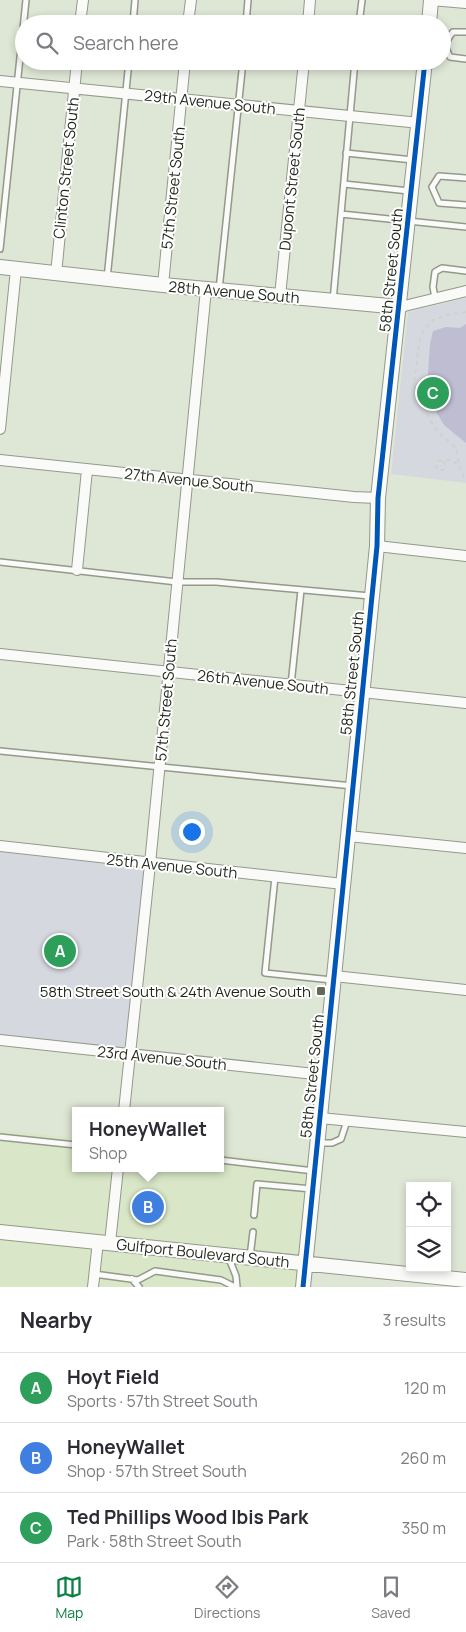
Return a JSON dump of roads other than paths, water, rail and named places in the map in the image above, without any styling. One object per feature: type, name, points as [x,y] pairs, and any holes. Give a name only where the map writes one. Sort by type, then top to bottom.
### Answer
[{"type":"street","points":[[81,15],[83,0]]},
{"type":"street","points":[[189,15],[191,0]]},
{"type":"street","points":[[309,15],[310,0]]},
{"type":"street","points":[[430,15],[431,0],[466,3]]},
{"type":"street","name":"Clinton Street South","points":[[56,274],[76,70]]},
{"type":"street","name":"57th Street South","points":[[163,285],[184,70]]},
{"type":"street","name":"Dupont Street South","points":[[280,296],[303,70]]},
{"type":"street","name":"58th Street South","points":[[303,1287],[372,596],[378,498],[425,70]]},
{"type":"street","name":"29th Avenue South","points":[[0,81],[420,123]]},
{"type":"street","name":"28th Avenue South","points":[[0,268],[400,307],[466,291]]},
{"type":"street","points":[[0,429],[16,269]]},
{"type":"street","name":"57th Street South","points":[[124,1107],[188,480],[213,290]]},
{"type":"street","name":"27th Avenue South","points":[[0,460],[354,498],[378,498]]},
{"type":"street","points":[[77,570],[87,470]]},
{"type":"street","points":[[376,546],[466,556]]},
{"type":"street","name":"26th Avenue South","points":[[0,654],[466,703]]},
{"type":"street","points":[[348,836],[466,848]]},
{"type":"street","name":"25th Avenue South","points":[[0,846],[344,884]]},
{"type":"street","points":[[334,978],[466,990]]},
{"type":"street","name":"23rd Avenue South","points":[[0,1040],[324,1075]]},
{"type":"street","points":[[320,1118],[466,1132]]},
{"type":"street","points":[[93,1287],[94,1274],[104,1242],[117,1172]]},
{"type":"street","name":"Gulfport Boulevard South","points":[[0,1232],[466,1280]]},
{"type":"lane","points":[[24,15],[26,0]]},
{"type":"lane","points":[[134,15],[135,0]]},
{"type":"lane","points":[[247,15],[248,0]]},
{"type":"lane","points":[[360,15],[362,0]]},
{"type":"lane","points":[[451,34],[453,32],[466,32]]},
{"type":"lane","points":[[451,57],[466,59]]},
{"type":"lane","points":[[0,249],[18,70]]},
{"type":"lane","points":[[107,279],[128,70]]},
{"type":"lane","points":[[213,290],[242,70]]},
{"type":"lane","points":[[333,301],[354,70]]},
{"type":"lane","points":[[346,153],[416,160]]},
{"type":"lane","points":[[466,178],[439,176],[432,186],[439,203],[466,206]]},
{"type":"lane","points":[[344,184],[412,191]]},
{"type":"lane","points":[[341,214],[466,227]]},
{"type":"lane","points":[[435,298],[433,286],[435,272],[442,268],[466,271]]},
{"type":"lane","points":[[0,562],[178,582],[216,582],[372,596]]},
{"type":"lane","points":[[291,685],[301,590]]},
{"type":"lane","points":[[0,751],[353,786]]},
{"type":"lane","points":[[275,877],[265,973],[334,978]]},
{"type":"lane","points":[[317,1143],[332,1143],[340,1139],[347,1120]]},
{"type":"lane","points":[[0,1137],[72,1145]]},
{"type":"lane","points":[[224,1160],[315,1170]]},
{"type":"lane","points":[[254,1215],[257,1184],[313,1189]]},
{"type":"lane","points":[[250,1258],[252,1232]]},
{"type":"lane","points":[[94,1274],[138,1280],[155,1271],[221,1280],[236,1287],[236,1276],[228,1256]]},
{"type":"lane","points":[[132,1279],[139,1287]]},
{"type":"water","points":[[466,324],[466,443],[444,425],[434,408],[427,389],[430,344],[433,331],[446,327],[460,328]]},
{"type":"place","name":"Ted Phillips Wood Ibis Park","points":[[433,393]]},
{"type":"place","name":"Hoyt Field","points":[[60,951]]},
{"type":"place","name":"58th Street South & 24th Avenue South","points":[[321,991]]},
{"type":"place","name":"HoneyWallet","points":[[148,1207]]}]
